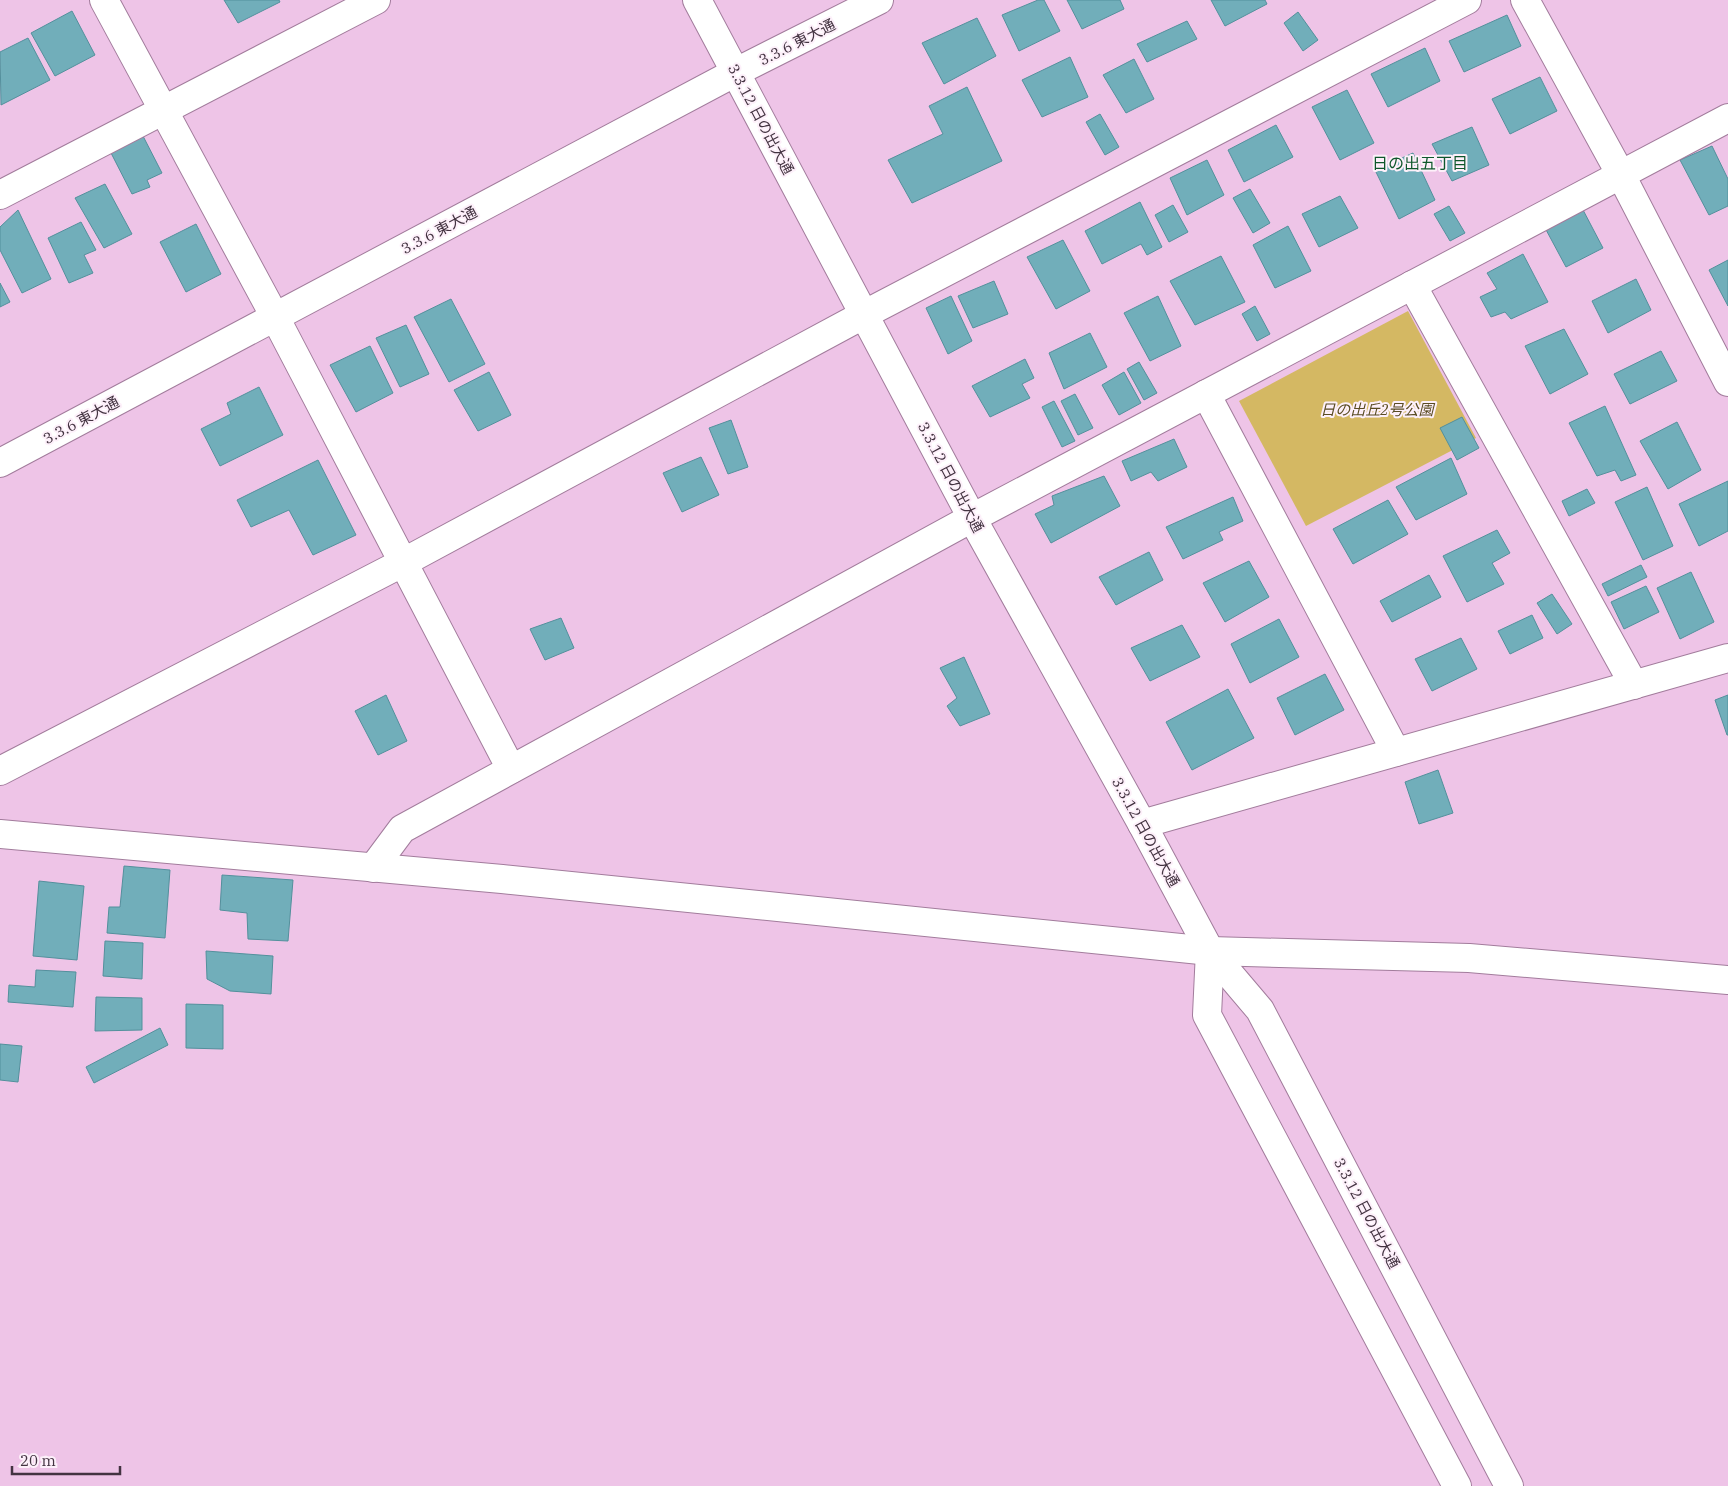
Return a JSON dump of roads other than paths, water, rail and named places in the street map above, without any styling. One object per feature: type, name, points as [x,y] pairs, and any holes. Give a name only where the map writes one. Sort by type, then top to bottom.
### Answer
[{"type":"street","points":[[104,0],[275,316],[511,769]]},
{"type":"street","points":[[0,195],[376,0]]},
{"type":"street","name":"3.3.12 日の出大通","points":[[697,0],[972,518],[1142,824],[1210,951],[1260,1010],[1509,1486]]},
{"type":"street","name":"3.3.6 東大通","points":[[0,463],[736,72],[879,0]]},
{"type":"street","points":[[0,771],[404,562],[865,314],[1467,0]]},
{"type":"street","points":[[1525,0],[1621,175],[1728,381]]},
{"type":"street","points":[[373,868],[402,829],[972,518],[1728,118]]},
{"type":"street","points":[[1412,285],[1634,685]]},
{"type":"street","points":[[1206,394],[1396,752]]},
{"type":"street","points":[[1142,824],[1728,658]]},
{"type":"street","points":[[0,838],[502,879],[1210,951],[1469,958],[1728,980]]},
{"type":"street","points":[[1210,951],[1207,1015],[1457,1486]]},
{"type":"district","name":"日の出五丁目","points":[[1420,163]]},
{"type":"park label","name":"日の出丘2号公園","points":[[1377,409]]}]
